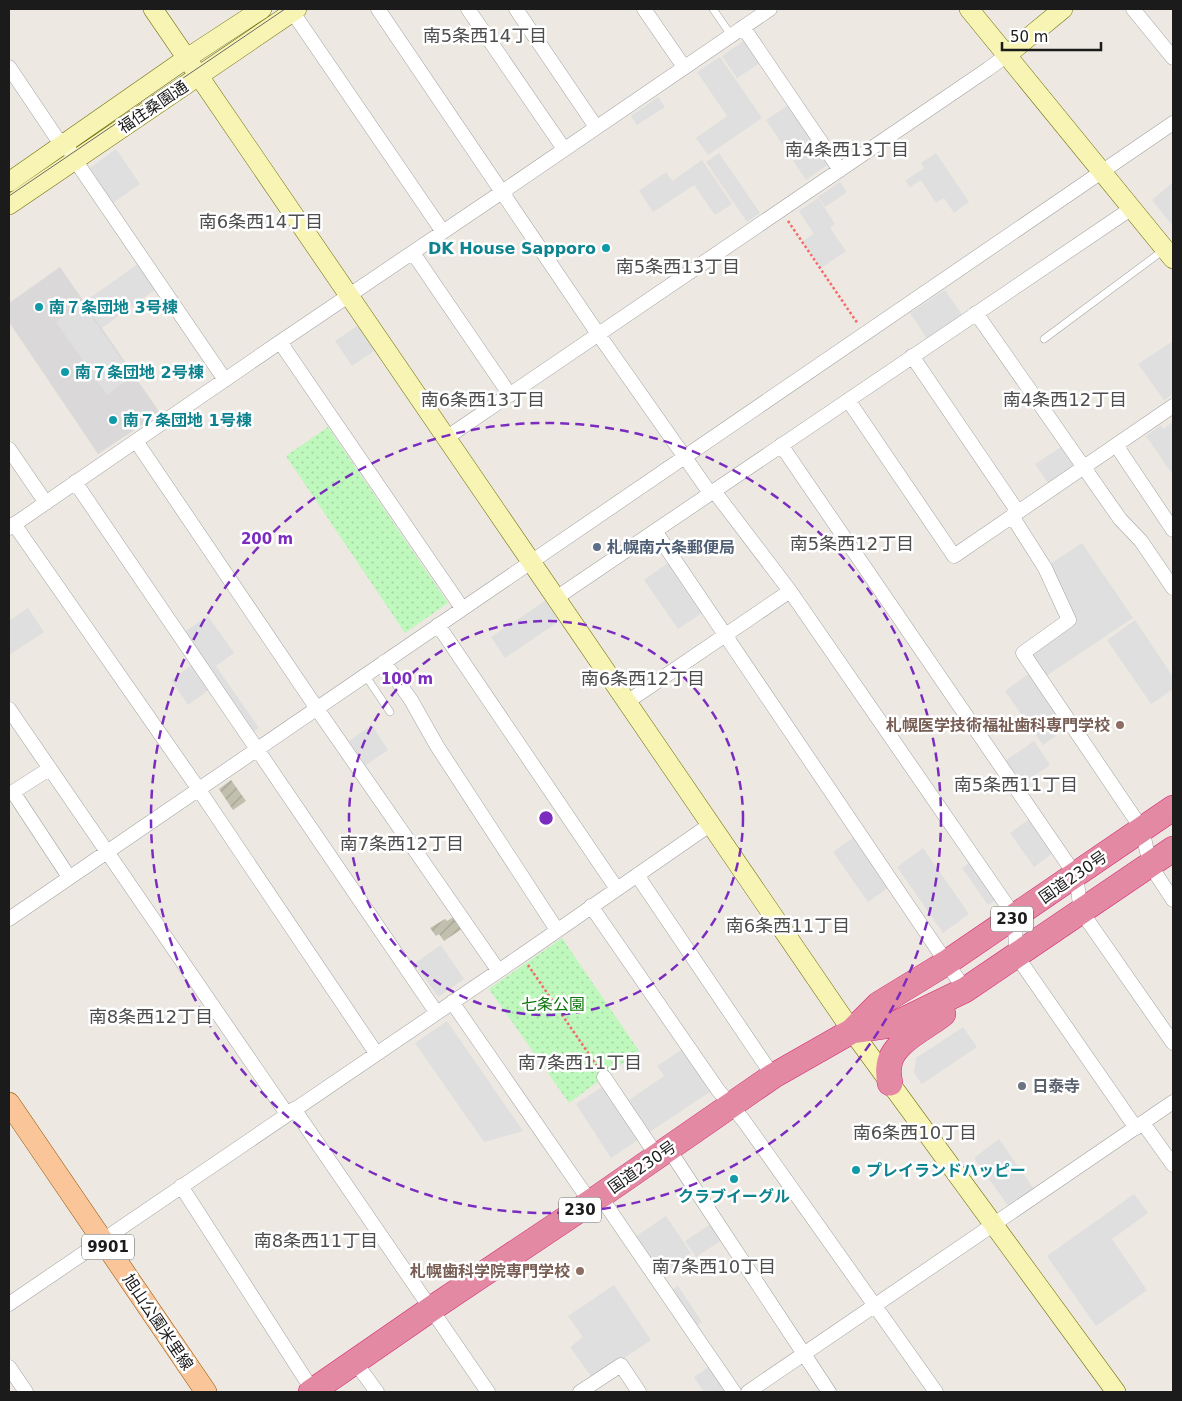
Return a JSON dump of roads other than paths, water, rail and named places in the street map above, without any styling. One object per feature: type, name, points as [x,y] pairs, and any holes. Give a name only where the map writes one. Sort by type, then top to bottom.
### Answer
[{"type":"highway","name":"国道230号","points":[[312,1392],[773,1076],[852,1031],[879,1004],[946,963],[1015,917],[1173,808]]},
{"type":"highway","name":"国道230号","points":[[852,1031],[893,1025],[965,990],[1173,849]]},
{"type":"highway","points":[[890,1083],[889,1066],[894,1052],[904,1042],[954,1005],[965,990]]},
{"type":"main road","name":"旭山公園米里線","points":[[9,1102],[206,1392]]},
{"type":"street","points":[[153,9],[852,1031],[1116,1392]]},
{"type":"street","name":"福住桑園通","points":[[9,205],[70,152],[187,58],[262,9]]},
{"type":"street","points":[[378,9],[598,335],[683,457],[772,565],[1015,917],[1016,955],[1139,1125],[1173,1165]]},
{"type":"street","points":[[468,9],[564,149]]},
{"type":"street","points":[[516,9],[596,127]]},
{"type":"street","points":[[644,9],[684,68]]},
{"type":"street","points":[[376,1053],[198,789],[12,526],[770,9]]},
{"type":"street","points":[[969,9],[1170,252]]},
{"type":"street","points":[[446,438],[988,69],[1063,9]]},
{"type":"street","points":[[1133,9],[1173,58]]},
{"type":"street","points":[[291,10],[443,232]]},
{"type":"street","name":"福住桑園通","points":[[9,182],[70,152],[199,76],[291,10]]},
{"type":"street","points":[[737,31],[840,170]]},
{"type":"street","points":[[9,67],[56,137],[70,152],[225,380]]},
{"type":"street","points":[[9,919],[1173,123]]},
{"type":"street","points":[[556,598],[1132,208]]},
{"type":"street","points":[[413,253],[510,395]]},
{"type":"street","points":[[976,313],[1120,519],[1141,541],[1173,588]]},
{"type":"street","points":[[280,342],[462,608]]},
{"type":"street","points":[[912,356],[1015,514],[1045,568],[1069,620],[1023,653],[1142,830],[1150,865],[1173,900]]},
{"type":"street","points":[[848,400],[954,556],[1173,406]]},
{"type":"street","points":[[136,441],[316,708],[498,970]]},
{"type":"street","points":[[781,445],[1076,876],[1081,911],[1173,1043]]},
{"type":"street","points":[[1116,446],[1173,530]]},
{"type":"street","points":[[9,449],[46,503]]},
{"type":"street","points":[[75,482],[436,1012]]},
{"type":"street","points":[[655,531],[965,990]]},
{"type":"street","points":[[627,702],[790,591]]},
{"type":"street","points":[[438,625],[617,889]]},
{"type":"street","points":[[384,662],[411,700],[437,746],[558,930]]},
{"type":"street","points":[[9,709],[107,852],[488,1392]]},
{"type":"street","points":[[49,768],[13,792],[70,877]]},
{"type":"street","points":[[9,1304],[711,824]]},
{"type":"street","points":[[637,875],[773,1076]]},
{"type":"street","points":[[591,906],[718,1090],[744,1121],[936,1392]]},
{"type":"street","points":[[452,1002],[734,1392]]},
{"type":"street","points":[[604,1077],[663,1152],[830,1392]]},
{"type":"street","points":[[751,1391],[1173,1102]]},
{"type":"street","points":[[181,1186],[312,1392]]},
{"type":"street","points":[[355,1362],[377,1392]]},
{"type":"street","points":[[580,1392],[621,1365],[638,1392]]},
{"type":"street","points":[[9,1367],[24,1392]]},
{"type":"lane","points":[[713,9],[737,31]]},
{"type":"lane","points":[[1044,339],[1170,252]]},
{"type":"lane","points":[[365,675],[390,712]]},
{"type":"tram line","points":[[9,196],[285,9]]},
{"type":"place","name":"DK House Sapporo","points":[[606,248]]},
{"type":"place","name":"南７条団地 3号棟","points":[[39,307]]},
{"type":"place","name":"南７条団地 2号棟","points":[[65,372]]},
{"type":"place","name":"南７条団地 1号棟","points":[[113,420]]},
{"type":"place","name":"札幌南六条郵便局","points":[[597,547]]},
{"type":"place","name":"札幌医学技術福祉歯科専門学校","points":[[1120,725]]},
{"type":"place","name":"日泰寺","points":[[1022,1086]]},
{"type":"place","name":"プレイランドハッピー","points":[[856,1170]]},
{"type":"place","name":"クラブイーグル","points":[[734,1179]]},
{"type":"place","name":"札幌歯科学院専門学校","points":[[580,1271]]},
{"type":"district","name":"南5条西14丁目","points":[[485,35]]},
{"type":"district","name":"南4条西13丁目","points":[[847,149]]},
{"type":"district","name":"南6条西14丁目","points":[[261,221]]},
{"type":"district","name":"南5条西13丁目","points":[[678,266]]},
{"type":"district","name":"南6条西13丁目","points":[[483,399]]},
{"type":"district","name":"南4条西12丁目","points":[[1065,399]]},
{"type":"district","name":"南5条西12丁目","points":[[852,543]]},
{"type":"district","name":"南6条西12丁目","points":[[643,678]]},
{"type":"district","name":"南5条西11丁目","points":[[1016,784]]},
{"type":"district","name":"南7条西12丁目","points":[[402,843]]},
{"type":"district","name":"南6条西11丁目","points":[[788,925]]},
{"type":"district","name":"南8条西12丁目","points":[[151,1016]]},
{"type":"district","name":"南7条西11丁目","points":[[580,1062]]},
{"type":"district","name":"南6条西10丁目","points":[[915,1132]]},
{"type":"district","name":"南8条西11丁目","points":[[316,1240]]},
{"type":"district","name":"南7条西10丁目","points":[[714,1266]]},
{"type":"park label","name":"七条公園","points":[[553,1004]]}]
